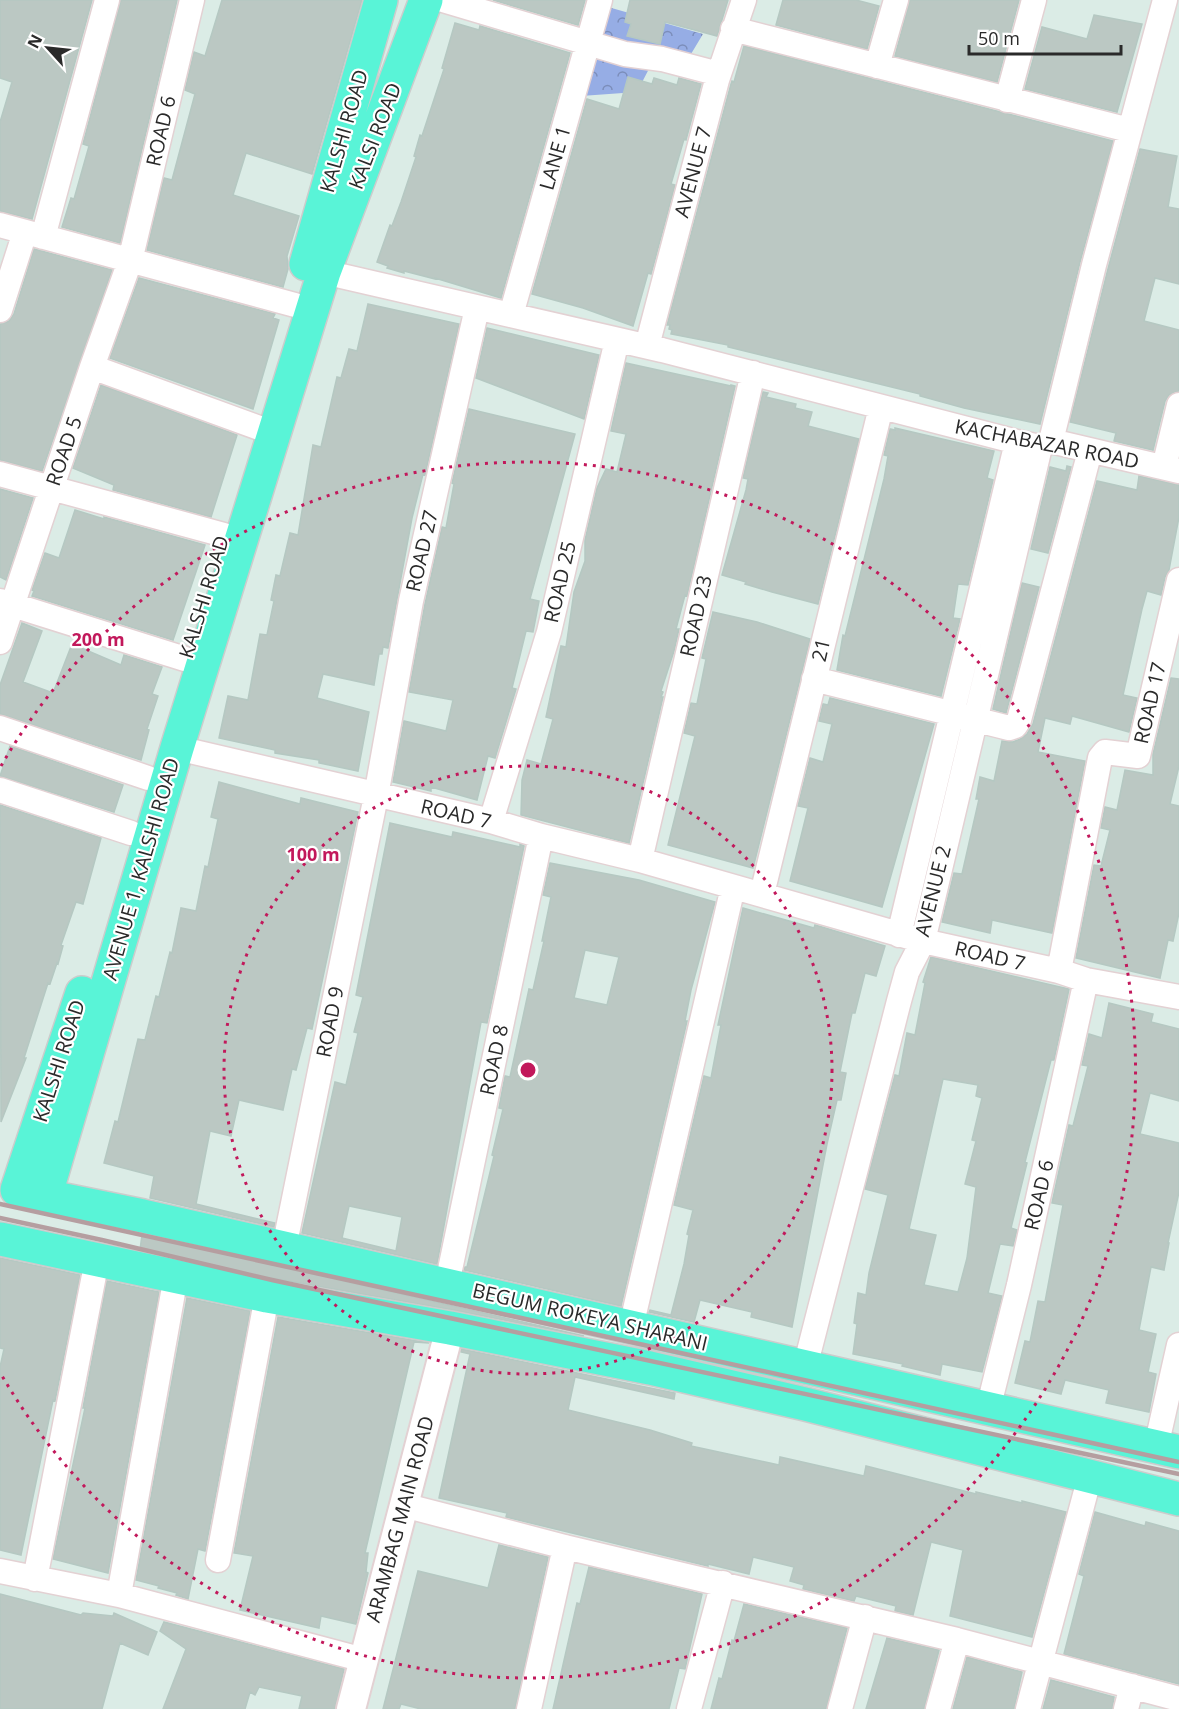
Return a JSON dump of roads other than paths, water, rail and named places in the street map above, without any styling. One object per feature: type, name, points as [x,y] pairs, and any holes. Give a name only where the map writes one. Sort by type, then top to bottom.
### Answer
[{"type":"main road","name":"KALSHI ROAD","points":[[21,1191],[224,535],[265,430],[295,305],[381,0]]},
{"type":"main road","name":"KALSI ROAD","points":[[265,430],[426,0]]},
{"type":"main road","points":[[177,748],[265,430]]},
{"type":"main road","name":"AVENUE 1, KALSHI ROAD","points":[[21,1191],[177,748]]},
{"type":"main road","name":"BEGUM ROKEYA SHARANI","points":[[21,1191],[143,1215],[1167,1450]]},
{"type":"main road","name":"BEGUM ROKEYA SHARANI","points":[[0,1239],[267,1296],[450,1328],[661,1370],[805,1404],[1179,1499]]},
{"type":"street","points":[[0,310],[34,235],[107,0]]},
{"type":"street","name":"ROAD 6","points":[[130,261],[192,0]]},
{"type":"street","points":[[443,0],[625,54],[662,59],[719,74]]},
{"type":"street","name":"LANE 1","points":[[511,315],[600,0]]},
{"type":"street","name":"AVENUE 7","points":[[647,346],[719,74],[744,0]]},
{"type":"street","points":[[878,66],[896,0]]},
{"type":"street","points":[[1007,100],[1034,0]]},
{"type":"street","name":"AVENUE 2","points":[[899,934],[963,717],[1036,443],[1165,0]]},
{"type":"street","points":[[733,29],[1129,130]]},
{"type":"street","points":[[0,225],[295,305]]},
{"type":"street","name":"ROAD 5","points":[[0,642],[6,603],[51,488],[130,261]]},
{"type":"street","name":"KACHABAZAR ROAD","points":[[324,272],[647,346],[880,407],[1036,443],[1090,451],[1171,469]]},
{"type":"street","name":"ROAD 27","points":[[376,796],[411,601],[477,308]]},
{"type":"street","name":"ROAD 25","points":[[491,821],[549,632],[617,340]]},
{"type":"street","points":[[92,367],[265,430]]},
{"type":"street","name":"ROAD 23","points":[[640,860],[753,373]]},
{"type":"street","points":[[1171,469],[1179,405]]},
{"type":"street","name":"21","points":[[762,894],[880,407]]},
{"type":"street","points":[[814,679],[1009,728],[1015,726],[1019,720],[1090,451]]},
{"type":"street","points":[[0,474],[224,535]]},
{"type":"street","name":"ROAD 17","points":[[1059,971],[1100,759],[1105,752],[1138,756],[1179,580]]},
{"type":"street","points":[[6,603],[185,659]]},
{"type":"street","name":"AVENUE 2","points":[[805,1367],[899,1001],[911,962],[923,941],[963,717]]},
{"type":"street","points":[[0,728],[148,778]]},
{"type":"street","name":"ROAD 7","points":[[177,748],[491,821],[640,860],[923,941],[1059,971],[1086,980],[1179,997]]},
{"type":"street","points":[[0,790],[131,833]]},
{"type":"street","name":"ROAD 9","points":[[284,1248],[376,796]]},
{"type":"street","name":"ROAD 8","points":[[447,1284],[542,836]]},
{"type":"street","points":[[631,1327],[733,887]]},
{"type":"street","name":"ROAD 6","points":[[988,1409],[1019,1285],[1086,980]]},
{"type":"street","points":[[35,1579],[97,1260]]},
{"type":"street","points":[[119,1595],[176,1276]]},
{"type":"street","points":[[218,1560],[267,1296]]},
{"type":"street","name":"ARAMBAG MAIN ROAD","points":[[351,1709],[450,1328]]},
{"type":"street","points":[[1167,1450],[1179,1345]]},
{"type":"street","points":[[1028,1709],[1090,1476]]},
{"type":"street","points":[[403,1505],[565,1547],[865,1617],[1041,1662],[1129,1698],[1179,1699]]},
{"type":"street","points":[[529,1709],[565,1547]]},
{"type":"street","points":[[0,1571],[119,1595],[364,1660]]},
{"type":"street","points":[[688,1709],[723,1583]]},
{"type":"street","points":[[840,1709],[865,1617]]},
{"type":"street","points":[[938,1709],[957,1640]]},
{"type":"railway","points":[[0,1204],[1179,1462]]},
{"type":"railway","points":[[0,1218],[272,1280],[1179,1474]]}]
